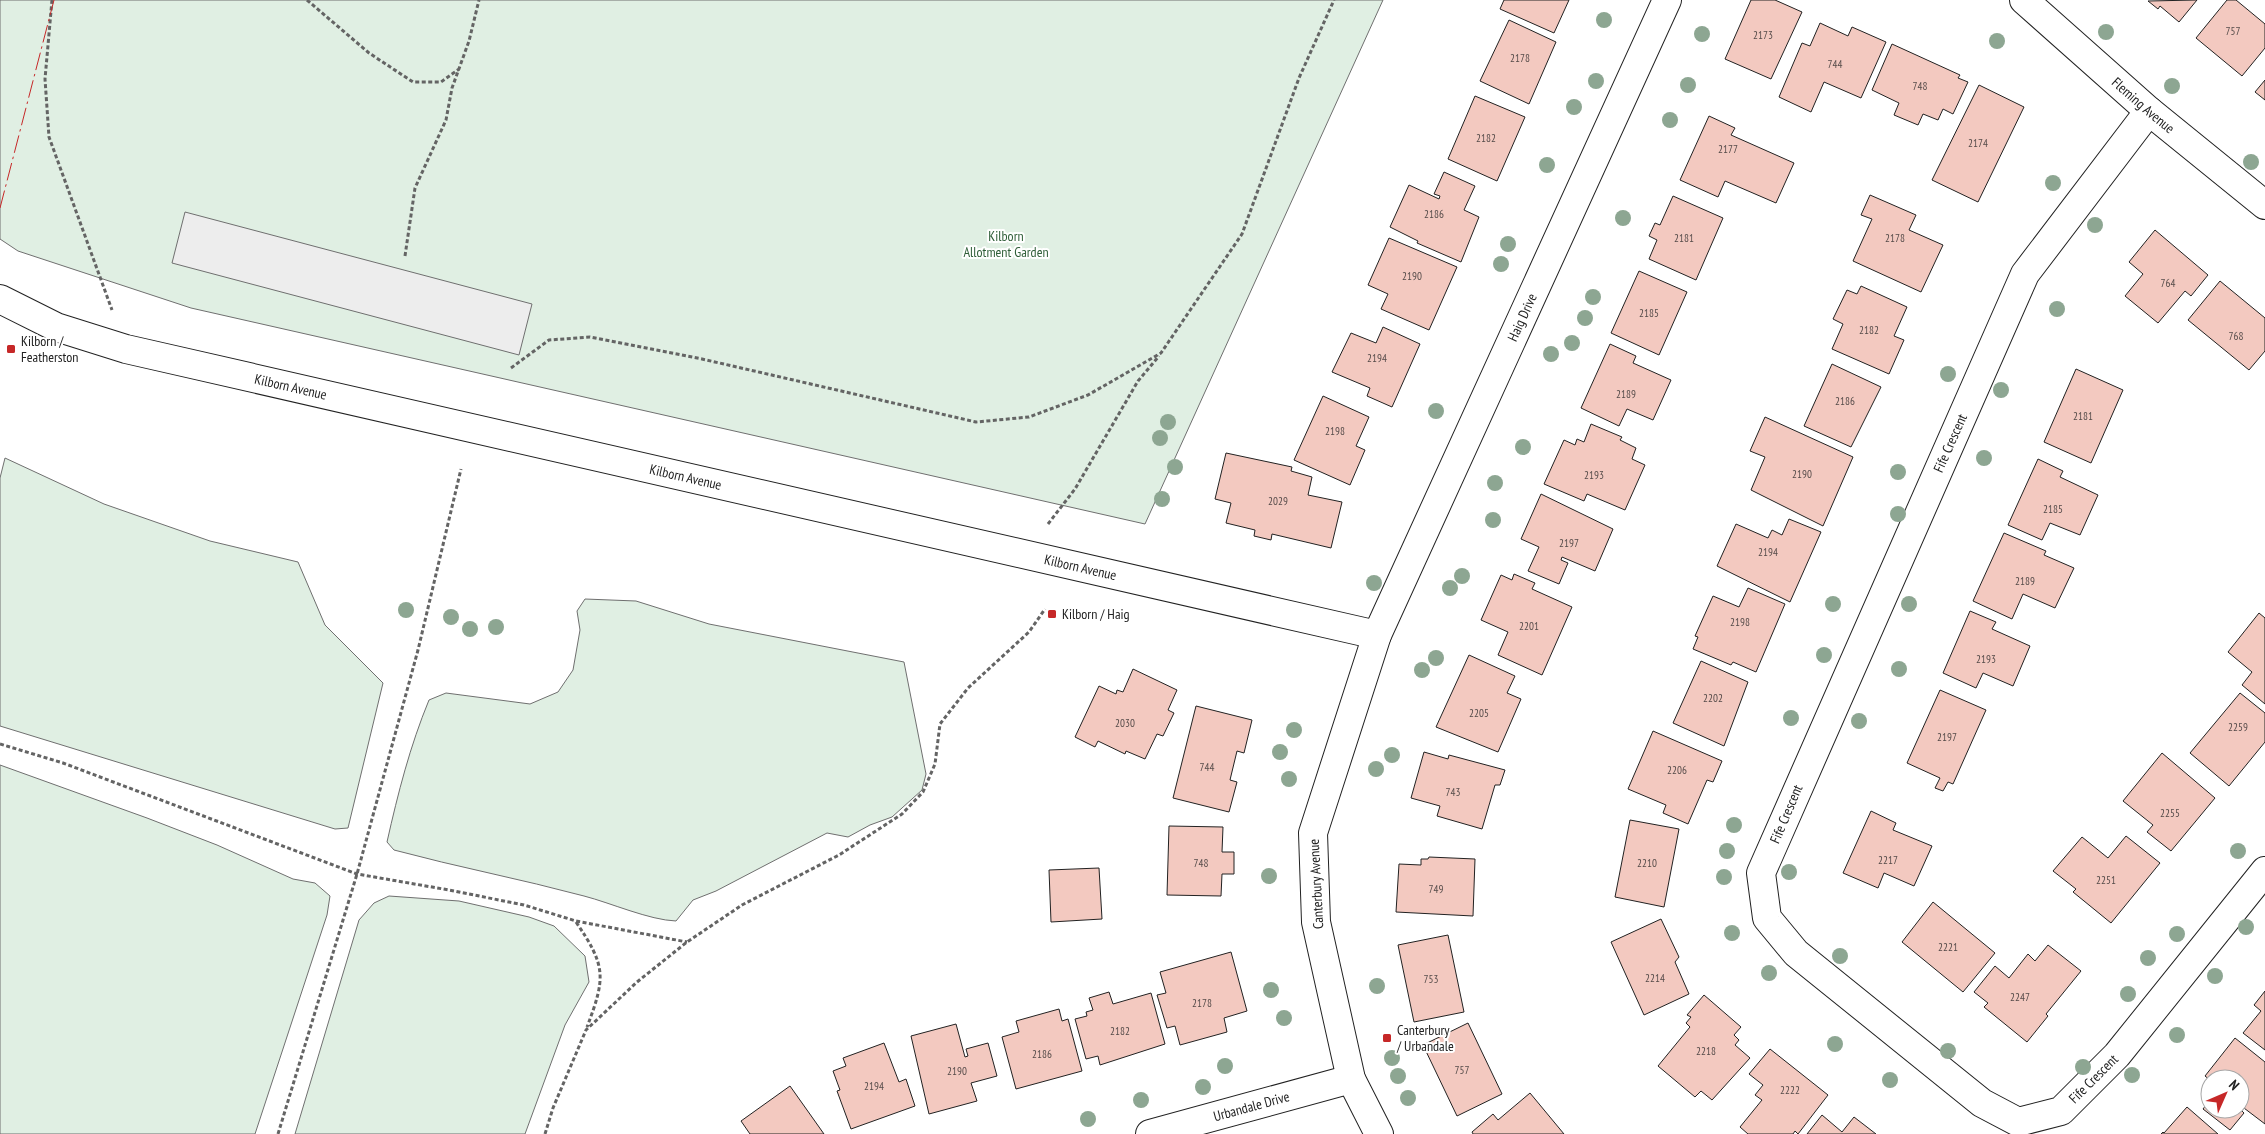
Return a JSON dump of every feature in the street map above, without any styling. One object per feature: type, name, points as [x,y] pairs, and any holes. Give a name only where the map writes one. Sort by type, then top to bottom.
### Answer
[{"type":"street","name":"Haig Drive","points":[[1377,635],[1667,0]]},
{"type":"street","name":"Fleming Avenue","points":[[2024,0],[2148,111],[2265,206]]},
{"type":"street","name":"Fife Crescent","points":[[2148,111],[2025,274],[1761,873],[1767,918],[1804,960],[1982,1103],[2018,1122],[2061,1111],[2117,1055],[2265,871]]},
{"type":"street","name":"Kilborn Avenue","points":[[0,299],[56,327],[126,349],[1377,635]]},
{"type":"street","name":"Canterbury Avenue","points":[[1377,635],[1313,833],[1316,922],[1351,1079],[1379,1134]]},
{"type":"street","name":"Urbandale Drive","points":[[1150,1134],[1351,1079]]},
{"type":"path","points":[[52,0],[45,79],[49,137],[126,349]]},
{"type":"path","points":[[307,0],[369,53],[413,82],[441,82],[459,68]]},
{"type":"path","points":[[406,256],[415,188],[446,120],[452,88],[479,0]]},
{"type":"path","points":[[1048,524],[1075,489],[1138,381],[1161,354],[1242,234],[1299,78],[1334,0]]},
{"type":"path","points":[[511,368],[549,340],[590,338],[702,359],[976,422],[1029,417],[1080,398],[1161,354]]},
{"type":"path","points":[[278,1134],[357,874],[418,650],[461,469]]},
{"type":"path","points":[[586,1030],[636,982],[687,942],[742,905],[839,855],[902,814],[923,792],[935,764],[940,724],[968,688],[1030,632],[1045,609]]},
{"type":"path","points":[[0,744],[63,763],[357,874],[524,905],[576,921],[687,942]]},
{"type":"path","points":[[545,1134],[553,1108],[598,999],[601,968],[591,944],[576,921]]},
{"type":"green space","name":"Kilborn Allotment Garden","points":[[0,0],[1383,0],[1145,524],[191,308],[18,251],[0,239]]},
{"type":"green space","points":[[5,458],[104,504],[210,541],[298,562],[325,625],[383,683],[348,828],[335,829],[0,726],[0,478]]},
{"type":"green space","points":[[585,599],[636,601],[709,624],[904,662],[926,774],[922,790],[892,817],[870,825],[848,837],[827,833],[716,891],[693,900],[676,921],[654,918],[595,899],[394,850],[387,842],[391,824],[410,752],[429,700],[446,693],[530,704],[558,692],[573,670],[580,630],[577,611]]},
{"type":"green space","points":[[0,765],[217,845],[293,879],[315,883],[330,896],[327,915],[255,1134],[0,1134]]},
{"type":"green space","points":[[389,896],[459,901],[529,917],[554,926],[585,956],[589,982],[565,1025],[525,1134],[295,1134],[359,920],[374,903]]},
{"type":"shaded area","points":[[185,212],[532,304],[519,355],[172,263]]},
{"type":"building","points":[[1504,0],[1569,0],[1554,33],[1500,9]]},
{"type":"building","points":[[1751,0],[1775,0],[1802,12],[1771,79],[1725,59]]},
{"type":"building","points":[[2197,0],[2179,22],[2160,6],[2158,9],[2148,1]]},
{"type":"building","points":[[2227,0],[2236,0],[2265,24],[2265,48],[2242,76],[2196,38]]},
{"type":"building","points":[[1509,20],[1556,42],[1529,104],[1480,81]]},
{"type":"building","points":[[1820,23],[1848,36],[1852,27],[1886,42],[1861,98],[1824,82],[1811,112],[1779,97],[1802,43],[1810,46]]},
{"type":"building","points":[[1892,44],[1960,75],[1958,78],[1968,82],[1953,114],[1943,109],[1938,120],[1923,114],[1918,125],[1894,115],[1899,103],[1872,90]]},
{"type":"building","points":[[2265,80],[2265,100],[2255,92]]},
{"type":"building","points":[[1979,85],[2024,107],[1978,202],[1932,180]]},
{"type":"building","points":[[1475,96],[1525,117],[1497,181],[1448,159]]},
{"type":"building","points":[[1709,116],[1735,128],[1731,135],[1794,163],[1776,203],[1725,181],[1718,197],[1680,180]]},
{"type":"building","points":[[1444,172],[1475,186],[1464,210],[1479,217],[1461,262],[1417,243],[1418,241],[1390,227],[1409,185],[1439,199],[1440,196],[1434,194]]},
{"type":"building","points":[[1870,195],[1916,215],[1909,230],[1943,245],[1921,292],[1853,261],[1872,219],[1861,215]]},
{"type":"building","points":[[1673,196],[1723,218],[1696,280],[1649,259],[1657,240],[1649,236],[1655,223],[1660,225]]},
{"type":"building","points":[[2155,230],[2208,275],[2191,296],[2185,291],[2158,323],[2125,296],[2143,274],[2129,262]]},
{"type":"building","points":[[1389,238],[1457,267],[1429,330],[1381,309],[1388,294],[1368,285]]},
{"type":"building","points":[[1639,271],[1687,292],[1659,355],[1611,333]]},
{"type":"building","points":[[2220,281],[2265,318],[2265,351],[2249,370],[2188,320]]},
{"type":"building","points":[[1861,286],[1907,307],[1894,336],[1904,340],[1889,374],[1832,349],[1843,324],[1833,319],[1847,290],[1857,294]]},
{"type":"building","points":[[1383,327],[1420,344],[1392,407],[1367,396],[1370,388],[1332,372],[1351,333],[1376,343]]},
{"type":"building","points":[[1610,344],[1636,356],[1633,363],[1671,380],[1653,420],[1627,409],[1619,426],[1581,408]]},
{"type":"building","points":[[1832,364],[1881,387],[1851,447],[1804,426]]},
{"type":"building","points":[[2076,369],[2123,390],[2091,463],[2044,442]]},
{"type":"building","points":[[1323,396],[1369,417],[1356,446],[1365,450],[1350,485],[1294,460]]},
{"type":"building","points":[[1765,417],[1853,457],[1823,526],[1751,490],[1765,457],[1750,451]]},
{"type":"building","points":[[1591,424],[1622,437],[1620,440],[1636,448],[1632,459],[1645,465],[1625,510],[1587,494],[1584,501],[1544,484],[1564,440],[1575,445],[1577,439],[1584,442]]},
{"type":"building","points":[[1226,453],[1292,467],[1291,471],[1312,477],[1308,495],[1342,502],[1331,548],[1272,534],[1271,540],[1254,536],[1255,530],[1226,523],[1231,503],[1215,499]]},
{"type":"building","points":[[2038,459],[2063,471],[2060,477],[2098,495],[2080,535],[2050,523],[2042,540],[2008,525]]},
{"type":"building","points":[[1541,494],[1613,529],[1595,571],[1562,557],[1561,560],[1568,563],[1559,584],[1528,571],[1539,547],[1521,539]]},
{"type":"building","points":[[1789,519],[1821,532],[1790,602],[1717,566],[1736,524],[1768,538],[1772,530],[1782,535]]},
{"type":"building","points":[[2004,533],[2046,551],[2044,555],[2074,568],[2055,608],[2023,594],[2012,619],[1973,601]]},
{"type":"building","points":[[1514,574],[1535,583],[1532,589],[1572,607],[1542,675],[1498,655],[1508,632],[1481,620],[1501,575],[1512,580]]},
{"type":"building","points":[[1748,588],[1785,604],[1756,672],[1733,662],[1731,665],[1693,649],[1698,637],[1695,636],[1713,596],[1739,607]]},
{"type":"building","points":[[1970,611],[1996,622],[1992,629],[2030,646],[2013,686],[1983,673],[1976,688],[1943,673]]},
{"type":"building","points":[[2259,613],[2265,618],[2265,704],[2242,685],[2252,672],[2228,652]]},
{"type":"building","points":[[1469,655],[1515,676],[1507,693],[1521,699],[1498,752],[1436,727]]},
{"type":"building","points":[[1701,661],[1748,682],[1724,746],[1673,723]]},
{"type":"building","points":[[1133,669],[1177,690],[1168,710],[1174,713],[1163,736],[1157,734],[1145,759],[1126,751],[1125,754],[1098,741],[1095,747],[1075,737],[1099,686],[1116,694],[1117,690],[1123,692]]},
{"type":"building","points":[[1940,690],[1986,710],[1953,784],[1948,782],[1943,791],[1935,788],[1940,778],[1907,763]]},
{"type":"building","points":[[2240,693],[2265,713],[2265,742],[2229,786],[2190,753]]},
{"type":"building","points":[[1196,706],[1252,720],[1244,753],[1237,751],[1230,780],[1237,782],[1229,812],[1173,798]]},
{"type":"building","points":[[1653,731],[1722,761],[1713,782],[1707,780],[1688,824],[1663,813],[1666,805],[1628,789]]},
{"type":"building","points":[[1424,752],[1448,759],[1449,755],[1505,770],[1500,785],[1495,785],[1482,829],[1437,816],[1440,806],[1411,798]]},
{"type":"building","points":[[2162,753],[2215,798],[2171,851],[2147,832],[2153,825],[2123,801]]},
{"type":"building","points":[[1871,811],[1896,823],[1893,830],[1932,846],[1914,886],[1884,873],[1878,888],[1843,873]]},
{"type":"building","points":[[1630,820],[1679,829],[1664,907],[1615,897]]},
{"type":"building","points":[[1169,826],[1223,827],[1222,852],[1234,852],[1234,874],[1222,874],[1221,896],[1167,895]]},
{"type":"building","points":[[2126,836],[2160,863],[2111,923],[2073,892],[2076,889],[2053,871],[2082,837],[2108,858]]},
{"type":"building","points":[[1429,857],[1475,859],[1473,916],[1396,912],[1399,864],[1421,865],[1421,859],[1428,859]]},
{"type":"building","points":[[1099,868],[1102,919],[1051,922],[1049,870]]},
{"type":"building","points":[[1933,902],[1995,953],[1963,992],[1902,942]]},
{"type":"building","points":[[1661,919],[1679,957],[1675,962],[1689,994],[1644,1015],[1611,942]]},
{"type":"building","points":[[1448,935],[1464,1012],[1414,1022],[1398,945]]},
{"type":"building","points":[[2048,945],[2081,971],[2046,1014],[2048,1016],[2027,1042],[1984,1007],[1988,1003],[1974,992],[1995,966],[2009,978],[2028,954],[2035,961]]},
{"type":"building","points":[[1231,952],[1247,1011],[1224,1018],[1227,1032],[1180,1045],[1175,1026],[1167,1028],[1157,995],[1166,993],[1160,972]]},
{"type":"building","points":[[2265,991],[2265,1050],[2243,1033],[2261,1011],[2254,1005]]},
{"type":"building","points":[[1109,992],[1113,1004],[1151,993],[1165,1044],[1100,1065],[1098,1056],[1086,1059],[1075,1019],[1087,1016],[1086,1012],[1093,1010],[1089,998]]},
{"type":"building","points":[[1704,995],[1741,1027],[1734,1035],[1739,1040],[1735,1045],[1750,1058],[1712,1100],[1701,1091],[1695,1097],[1658,1066],[1690,1027],[1686,1023],[1691,1017],[1687,1015]]},
{"type":"building","points":[[1059,1009],[1062,1021],[1068,1019],[1082,1071],[1016,1089],[1002,1037],[1019,1032],[1016,1021]]},
{"type":"building","points":[[1468,1023],[1502,1094],[1457,1116],[1423,1045]]},
{"type":"building","points":[[956,1024],[965,1057],[968,1056],[966,1049],[988,1043],[997,1076],[971,1083],[977,1101],[929,1114],[911,1036]]},
{"type":"building","points":[[2235,1038],[2265,1062],[2265,1124],[2250,1113],[2250,1069],[2211,1069]]},
{"type":"building","points":[[884,1043],[899,1082],[906,1079],[915,1106],[851,1129],[837,1091],[840,1090],[833,1071],[846,1066],[843,1058]]},
{"type":"building","points":[[1770,1049],[1828,1095],[1798,1134],[1795,1131],[1793,1134],[1748,1134],[1740,1127],[1762,1100],[1755,1095],[1763,1085],[1749,1074]]},
{"type":"building","points":[[790,1086],[824,1134],[750,1134],[741,1121]]},
{"type":"building","points":[[1530,1093],[1564,1134],[1473,1134],[1472,1132],[1493,1114],[1498,1120]]},
{"type":"building","points":[[2187,1107],[2218,1134],[2161,1134]]},
{"type":"building","points":[[1822,1115],[1842,1132],[1854,1117],[1876,1134],[1807,1134]]},
{"type":"building","points":[[2216,1119],[2239,1119],[2230,1130]]},
{"type":"power","points":[[0,208],[54,0]]},
{"type":"place","name":"Kilborn / Featherston","points":[[11,349]]},
{"type":"place","name":"Kilborn / Haig","points":[[1052,614]]},
{"type":"place","name":"Canterbury / Urbandale","points":[[1387,1038]]}]
